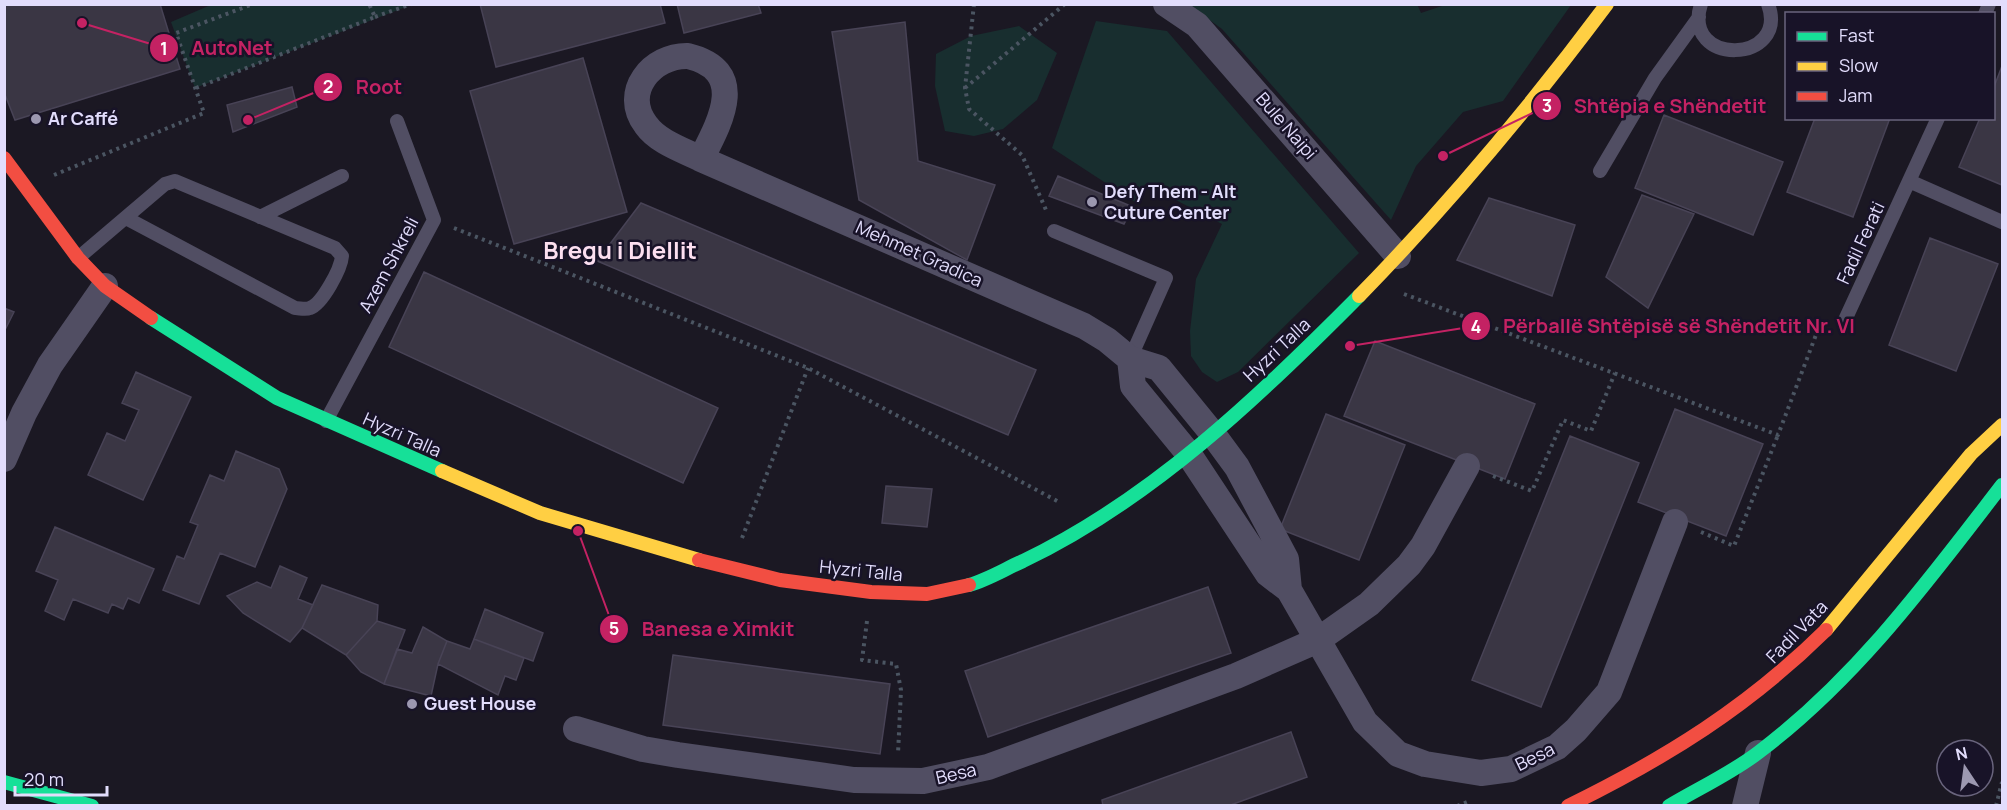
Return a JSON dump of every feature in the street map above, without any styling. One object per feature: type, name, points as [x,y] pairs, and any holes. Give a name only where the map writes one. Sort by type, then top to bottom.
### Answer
[{"type":"street","name":"Bule Naipi","points":[[1166,4],[1197,26],[1398,256]]},
{"type":"street","name":"Hyzri Talla","points":[[4,158],[78,258],[105,286],[198,351],[277,398],[540,513],[730,569],[780,580],[901,595],[953,590],[1005,571],[1105,515],[1212,433],[1321,334],[1398,256],[1536,100],[1607,4]]},
{"type":"street","name":"Mehmet Gradica","points":[[701,159],[1084,326],[1107,340],[1130,359],[1159,369],[1212,433]]},
{"type":"street","points":[[4,459],[24,413],[50,365],[105,286]]},
{"type":"street","points":[[1130,359],[1133,386],[1188,453]]},
{"type":"street","name":"Fadil Vata","points":[[1568,806],[1617,783],[1673,751],[1730,716],[1775,681],[1857,595],[1965,462],[2001,425]]},
{"type":"street","name":"Besa","points":[[1212,433],[1237,467],[1286,559],[1289,590]]},
{"type":"street","name":"Besa","points":[[1188,453],[1268,574],[1289,590],[1365,722],[1398,754],[1455,771],[1481,773],[1511,770],[1557,747],[1594,712],[1609,692],[1675,522]]},
{"type":"street","name":"Besa","points":[[576,729],[643,749],[854,780],[896,782],[950,777],[1041,749],[1236,676],[1318,640],[1369,604],[1409,565],[1423,546],[1467,466]]},
{"type":"street","points":[[1669,806],[1758,753],[1806,713],[1853,668],[1901,616],[2002,485]]},
{"type":"street","points":[[1745,806],[1758,753]]},
{"type":"street","points":[[4,782],[92,806]]},
{"type":"lane","points":[[1699,9],[1707,39],[1716,47],[1738,52],[1760,42],[1770,21],[1768,4]]},
{"type":"lane","points":[[1600,171],[1699,9]]},
{"type":"lane","name":"Fadil Ferati","points":[[1845,320],[1937,120]]},
{"type":"lane","name":"Azem Shkreli","points":[[326,421],[434,220],[397,121]]},
{"type":"lane","points":[[260,217],[342,176]]},
{"type":"lane","points":[[78,258],[165,184],[175,181],[335,248],[342,256],[341,266],[317,304],[308,310],[296,308],[126,218]]},
{"type":"lane","points":[[1909,181],[2002,222]]},
{"type":"lane","points":[[1054,231],[1166,278],[1130,359]]},
{"type":"path","points":[[53,175],[204,113],[176,33],[253,4]]},
{"type":"path","points":[[195,88],[411,4]]},
{"type":"path","points":[[974,4],[965,88],[969,109],[1022,154],[1054,231]]},
{"type":"path","points":[[965,88],[1065,4]]},
{"type":"path","points":[[371,5],[375,17]]},
{"type":"path","points":[[434,220],[808,368],[1070,508]]},
{"type":"path","points":[[1372,282],[1778,435]]},
{"type":"path","points":[[1675,522],[1734,546],[1825,311],[1845,320]]},
{"type":"path","points":[[740,543],[808,368]]},
{"type":"path","points":[[1467,466],[1532,491],[1563,420],[1591,431],[1615,373]]},
{"type":"path","points":[[871,592],[862,660],[896,664],[901,690],[896,782]]},
{"type":"path","points":[[1996,806],[2002,782]]},
{"type":"green space","points":[[213,4],[411,5],[195,88],[171,22]]},
{"type":"green space","points":[[1417,4],[1421,13],[1445,5],[1571,5],[1503,101],[1463,112],[1416,166],[1391,220],[1222,29],[1189,5]]},
{"type":"green space","points":[[1096,21],[1167,31],[1359,253],[1238,372],[1217,382],[1202,372],[1191,356],[1190,331],[1196,279],[1222,224],[1145,184],[1138,204],[1052,148]]},
{"type":"green space","points":[[1019,26],[1057,53],[1037,100],[1003,129],[974,136],[945,131],[935,86],[936,54],[971,36]]},
{"type":"building","points":[[4,4],[160,4],[180,69],[15,120],[4,92]]},
{"type":"building","points":[[480,4],[660,4],[665,23],[496,67]]},
{"type":"building","points":[[677,4],[758,4],[761,13],[684,33]]},
{"type":"building","points":[[905,22],[918,161],[995,185],[967,260],[859,200],[832,32]]},
{"type":"building","points":[[583,58],[627,212],[514,244],[470,91]]},
{"type":"building","points":[[2002,66],[2002,185],[1959,167],[1979,120],[1995,120],[1995,84]]},
{"type":"building","points":[[292,87],[297,107],[233,132],[227,105]]},
{"type":"building","points":[[1664,115],[1783,162],[1753,235],[1635,188]]},
{"type":"building","points":[[1814,120],[1889,120],[1853,217],[1787,192]]},
{"type":"building","name":"Defy Them - Alt Cuture Center","points":[[1058,176],[1133,207],[1124,224],[1049,196]]},
{"type":"building","points":[[1642,195],[1694,214],[1648,308],[1606,277]]},
{"type":"building","points":[[1489,198],[1575,225],[1552,296],[1457,260]]},
{"type":"building","points":[[641,203],[1036,370],[1008,435],[597,261]]},
{"type":"building","points":[[1930,238],[1998,264],[1956,371],[1889,345]]},
{"type":"building","points":[[424,272],[718,408],[683,483],[389,347]]},
{"type":"building","points":[[4,308],[14,312],[4,332]]},
{"type":"building","points":[[1375,341],[1535,404],[1505,479],[1344,416]]},
{"type":"building","points":[[136,372],[191,397],[143,500],[88,475],[107,433],[125,441],[139,410],[122,403]]},
{"type":"building","points":[[1675,409],[1763,444],[1726,536],[1638,502]]},
{"type":"building","points":[[1326,414],[1405,445],[1359,560],[1280,529]]},
{"type":"building","points":[[1570,436],[1639,463],[1541,707],[1472,680]]},
{"type":"building","points":[[236,451],[279,469],[287,489],[255,567],[220,553],[199,604],[163,590],[177,556],[184,559],[198,525],[190,522],[210,475],[224,481]]},
{"type":"building","points":[[886,486],[932,489],[927,527],[882,523]]},
{"type":"building","points":[[55,527],[154,569],[139,603],[128,598],[123,609],[112,604],[108,613],[73,599],[64,620],[45,611],[58,580],[36,571]]},
{"type":"building","points":[[280,566],[307,578],[298,599],[313,605],[302,628],[290,642],[243,613],[227,596],[257,582],[271,588]]},
{"type":"building","points":[[322,585],[378,605],[377,621],[346,655],[302,628]]},
{"type":"building","points":[[1208,587],[1231,653],[988,737],[965,671]]},
{"type":"building","points":[[485,609],[543,633],[533,661],[474,639]]},
{"type":"building","points":[[377,621],[405,630],[384,684],[361,672],[346,655]]},
{"type":"building","points":[[423,627],[447,641],[438,664],[431,696],[384,684],[397,649],[412,653]]},
{"type":"building","points":[[474,639],[524,658],[516,680],[505,676],[498,695],[438,664],[447,641],[470,649]]},
{"type":"building","points":[[673,655],[890,684],[880,754],[663,725]]},
{"type":"building","points":[[1291,732],[1307,777],[1228,806],[1103,806],[1102,800]]},
{"type":"traffic: fast","points":[[969,585],[1023,561],[1070,536],[1116,508],[1159,477],[1243,408],[1359,296]]},
{"type":"traffic: fast","points":[[151,318],[277,398],[442,471]]},
{"type":"traffic: fast","points":[[1669,806],[1749,760],[1828,693],[1890,627],[2002,485]]},
{"type":"traffic: fast","points":[[4,782],[92,806]]},
{"type":"traffic: slow","points":[[1359,296],[1488,154],[1607,4]]},
{"type":"traffic: slow","points":[[1826,630],[1971,454],[2002,425]]},
{"type":"traffic: slow","points":[[442,471],[540,513],[699,560]]},
{"type":"traffic: jam","points":[[4,158],[78,258],[105,286],[151,318]]},
{"type":"traffic: jam","points":[[699,560],[780,580],[871,592],[927,594],[969,585]]},
{"type":"traffic: jam","points":[[1568,806],[1639,769],[1704,729],[1767,683],[1826,630]]},
{"type":"place","name":"AutoNet","points":[[82,23]]},
{"type":"place","name":"Ar Caffé","points":[[36,119]]},
{"type":"place","name":"Root","points":[[248,120]]},
{"type":"place","name":"Shtëpia e Shëndetit","points":[[1443,156]]},
{"type":"place","name":"Defy Them - Alt Cuture Center","points":[[1092,202]]},
{"type":"place","name":"Përballë Shtëpisë së Shëndetit Nr. VI","points":[[1350,346]]},
{"type":"place","name":"Banesa e Ximkit","points":[[578,531]]},
{"type":"place","name":"Guest House","points":[[412,704]]},
{"type":"district","name":"Bregu i Diellit","points":[[620,251]]}]
